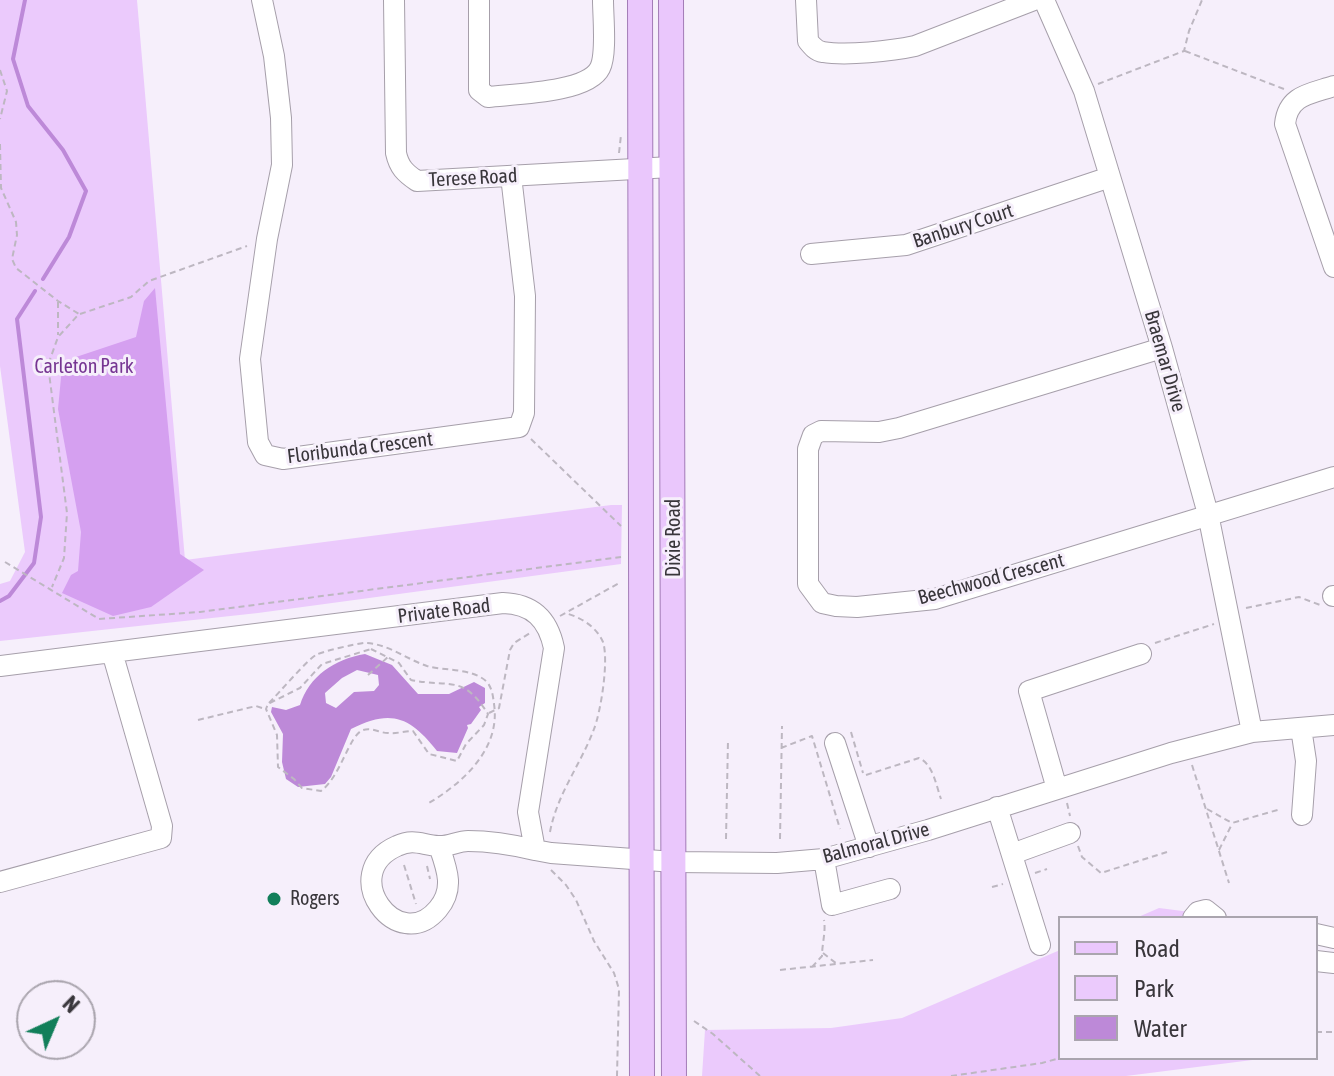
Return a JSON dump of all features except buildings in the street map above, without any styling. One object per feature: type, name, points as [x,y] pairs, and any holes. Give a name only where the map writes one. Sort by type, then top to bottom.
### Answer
[{"type":"main road","name":"Dixie Road","points":[[640,0],[642,1076]]},
{"type":"main road","name":"Dixie Road","points":[[671,0],[674,1076]]},
{"type":"street","name":"Floribunda Crescent","points":[[262,0],[274,56],[281,118],[282,165],[267,239],[250,359],[258,442],[265,455],[283,459],[519,427]]},
{"type":"street","name":"Terese Road","points":[[394,0],[396,153],[398,164],[417,181],[671,167]]},
{"type":"street","points":[[479,0],[479,90],[488,97],[560,89],[588,80],[599,72],[602,62],[603,0]]},
{"type":"street","points":[[806,0],[808,41],[822,52],[838,52],[896,50],[915,46],[1034,0]]},
{"type":"street","name":"Braemar Drive","points":[[1044,0],[1084,91],[1162,348],[1208,514],[1252,732]]},
{"type":"street","points":[[1334,86],[1300,98],[1286,112],[1285,124],[1334,267]]},
{"type":"street","points":[[511,176],[525,296],[524,413],[519,427]]},
{"type":"street","name":"Banbury Court","points":[[811,254],[906,245],[1110,177]]},
{"type":"street","name":"Beechwood Crescent","points":[[1162,348],[899,428],[879,432],[821,431],[813,435],[808,449],[808,584],[822,603],[836,606],[857,607],[935,599],[1208,514]]},
{"type":"street","points":[[1208,514],[1334,477]]},
{"type":"street","name":"Private Road","points":[[0,666],[503,603],[518,604],[531,609],[543,620],[554,648],[528,812],[543,851]]},
{"type":"street","points":[[0,882],[161,838],[162,826],[112,652]]},
{"type":"street","points":[[1060,788],[1029,691],[1141,654]]},
{"type":"street","name":"Balmoral Drive","points":[[642,861],[777,863],[824,859],[1186,749],[1252,732],[1334,725]]},
{"type":"street","points":[[1301,728],[1306,761],[1302,815]]},
{"type":"street","points":[[835,743],[869,847]]},
{"type":"street","points":[[997,807],[1040,945]]},
{"type":"street","points":[[1012,854],[1073,832]]},
{"type":"street","points":[[430,844],[450,877],[446,898],[433,914],[420,921],[401,922],[387,916],[379,907],[372,887],[372,872],[378,861],[398,845],[465,841],[642,861]]},
{"type":"street","points":[[824,859],[832,905],[890,889]]},
{"type":"path","points":[[1184,51],[1202,0]]},
{"type":"path","points":[[1084,91],[1147,63],[1184,51],[1283,88],[1300,98]]},
{"type":"path","points":[[0,70],[7,91],[0,119]]},
{"type":"path","points":[[0,144],[1,188],[16,222],[12,259],[16,268],[79,314]]},
{"type":"path","points":[[58,337],[79,314],[131,297],[149,281],[267,239]]},
{"type":"path","points":[[52,588],[64,558],[67,540],[65,489],[48,365],[58,337],[58,301]]},
{"type":"path","points":[[519,427],[627,534]]},
{"type":"path","points":[[5,562],[99,619],[200,612],[628,556]]},
{"type":"path","points":[[1141,654],[1146,646],[1230,615],[1299,597],[1318,606],[1333,596]]},
{"type":"path","points":[[565,613],[580,617],[603,642],[602,701],[593,730],[553,814],[543,851],[551,870],[576,900],[594,941],[614,973],[619,989],[617,1076]]},
{"type":"path","points":[[268,704],[300,688],[322,664],[371,649],[399,663],[411,680],[463,686],[472,691],[488,714],[484,725],[466,744],[457,761],[429,754],[413,731],[389,734],[367,728],[358,732],[331,784],[321,791],[302,788],[278,767],[277,735],[266,709],[268,704],[315,655],[364,643],[388,648],[429,667],[473,674],[486,682],[492,690],[495,710],[491,741],[469,772],[442,796],[427,804]]},
{"type":"path","points":[[368,675],[387,657]]},
{"type":"path","points":[[198,720],[256,706],[266,709]]},
{"type":"path","points":[[780,839],[782,726]]},
{"type":"path","points":[[781,748],[812,736],[840,829]]},
{"type":"path","points":[[726,839],[728,740]]},
{"type":"path","points":[[1186,749],[1229,883]]},
{"type":"path","points":[[864,776],[924,759],[941,799]]},
{"type":"path","points":[[1060,788],[1082,857],[1101,873],[1167,852]]},
{"type":"path","points":[[1206,808],[1232,823],[1281,809]]},
{"type":"path","points":[[1219,850],[1232,823]]},
{"type":"path","points":[[430,844],[431,882]]},
{"type":"path","points":[[398,845],[420,921]]},
{"type":"path","points":[[825,965],[822,954],[837,964]]},
{"type":"path","points":[[780,970],[873,960]]},
{"type":"path","points":[[689,1019],[713,1034],[760,1076]]},
{"type":"path","points":[[951,1076],[1058,1059]]},
{"type":"green space","name":"Carleton Park","points":[[0,0],[137,0],[185,560],[622,505],[621,564],[258,613],[0,641],[0,584],[10,581],[25,552],[0,366]]},
{"type":"green space","points":[[155,288],[180,554],[204,570],[151,607],[113,616],[62,593],[71,575],[78,571],[81,532],[58,409],[62,367],[73,358],[136,337],[144,301]]},
{"type":"green space","points":[[1159,908],[1221,916],[1141,916]]},
{"type":"green space","points":[[1058,951],[1058,1060],[1252,1060],[1126,1076],[702,1076],[705,1030],[831,1028],[902,1018]]},
{"type":"water","points":[[365,654],[392,665],[418,694],[449,694],[474,682],[485,688],[485,703],[479,707],[481,710],[471,724],[467,725],[457,753],[437,751],[418,731],[400,720],[378,719],[351,729],[331,777],[325,784],[298,787],[286,779],[282,762],[283,734],[271,712],[272,707],[286,710],[300,705],[317,677],[354,656]],"holes":[[[357,670],[378,675],[379,685],[374,691],[354,692],[336,708],[326,703],[325,693],[342,678]]]},
{"type":"waterway","points":[[25,0],[13,59],[28,106],[63,150],[86,191],[69,237],[43,279]]},
{"type":"waterway","points":[[0,601],[9,596],[34,563],[41,517],[17,319],[35,291]]},
{"type":"place","name":"Rogers","points":[[274,899]]}]
